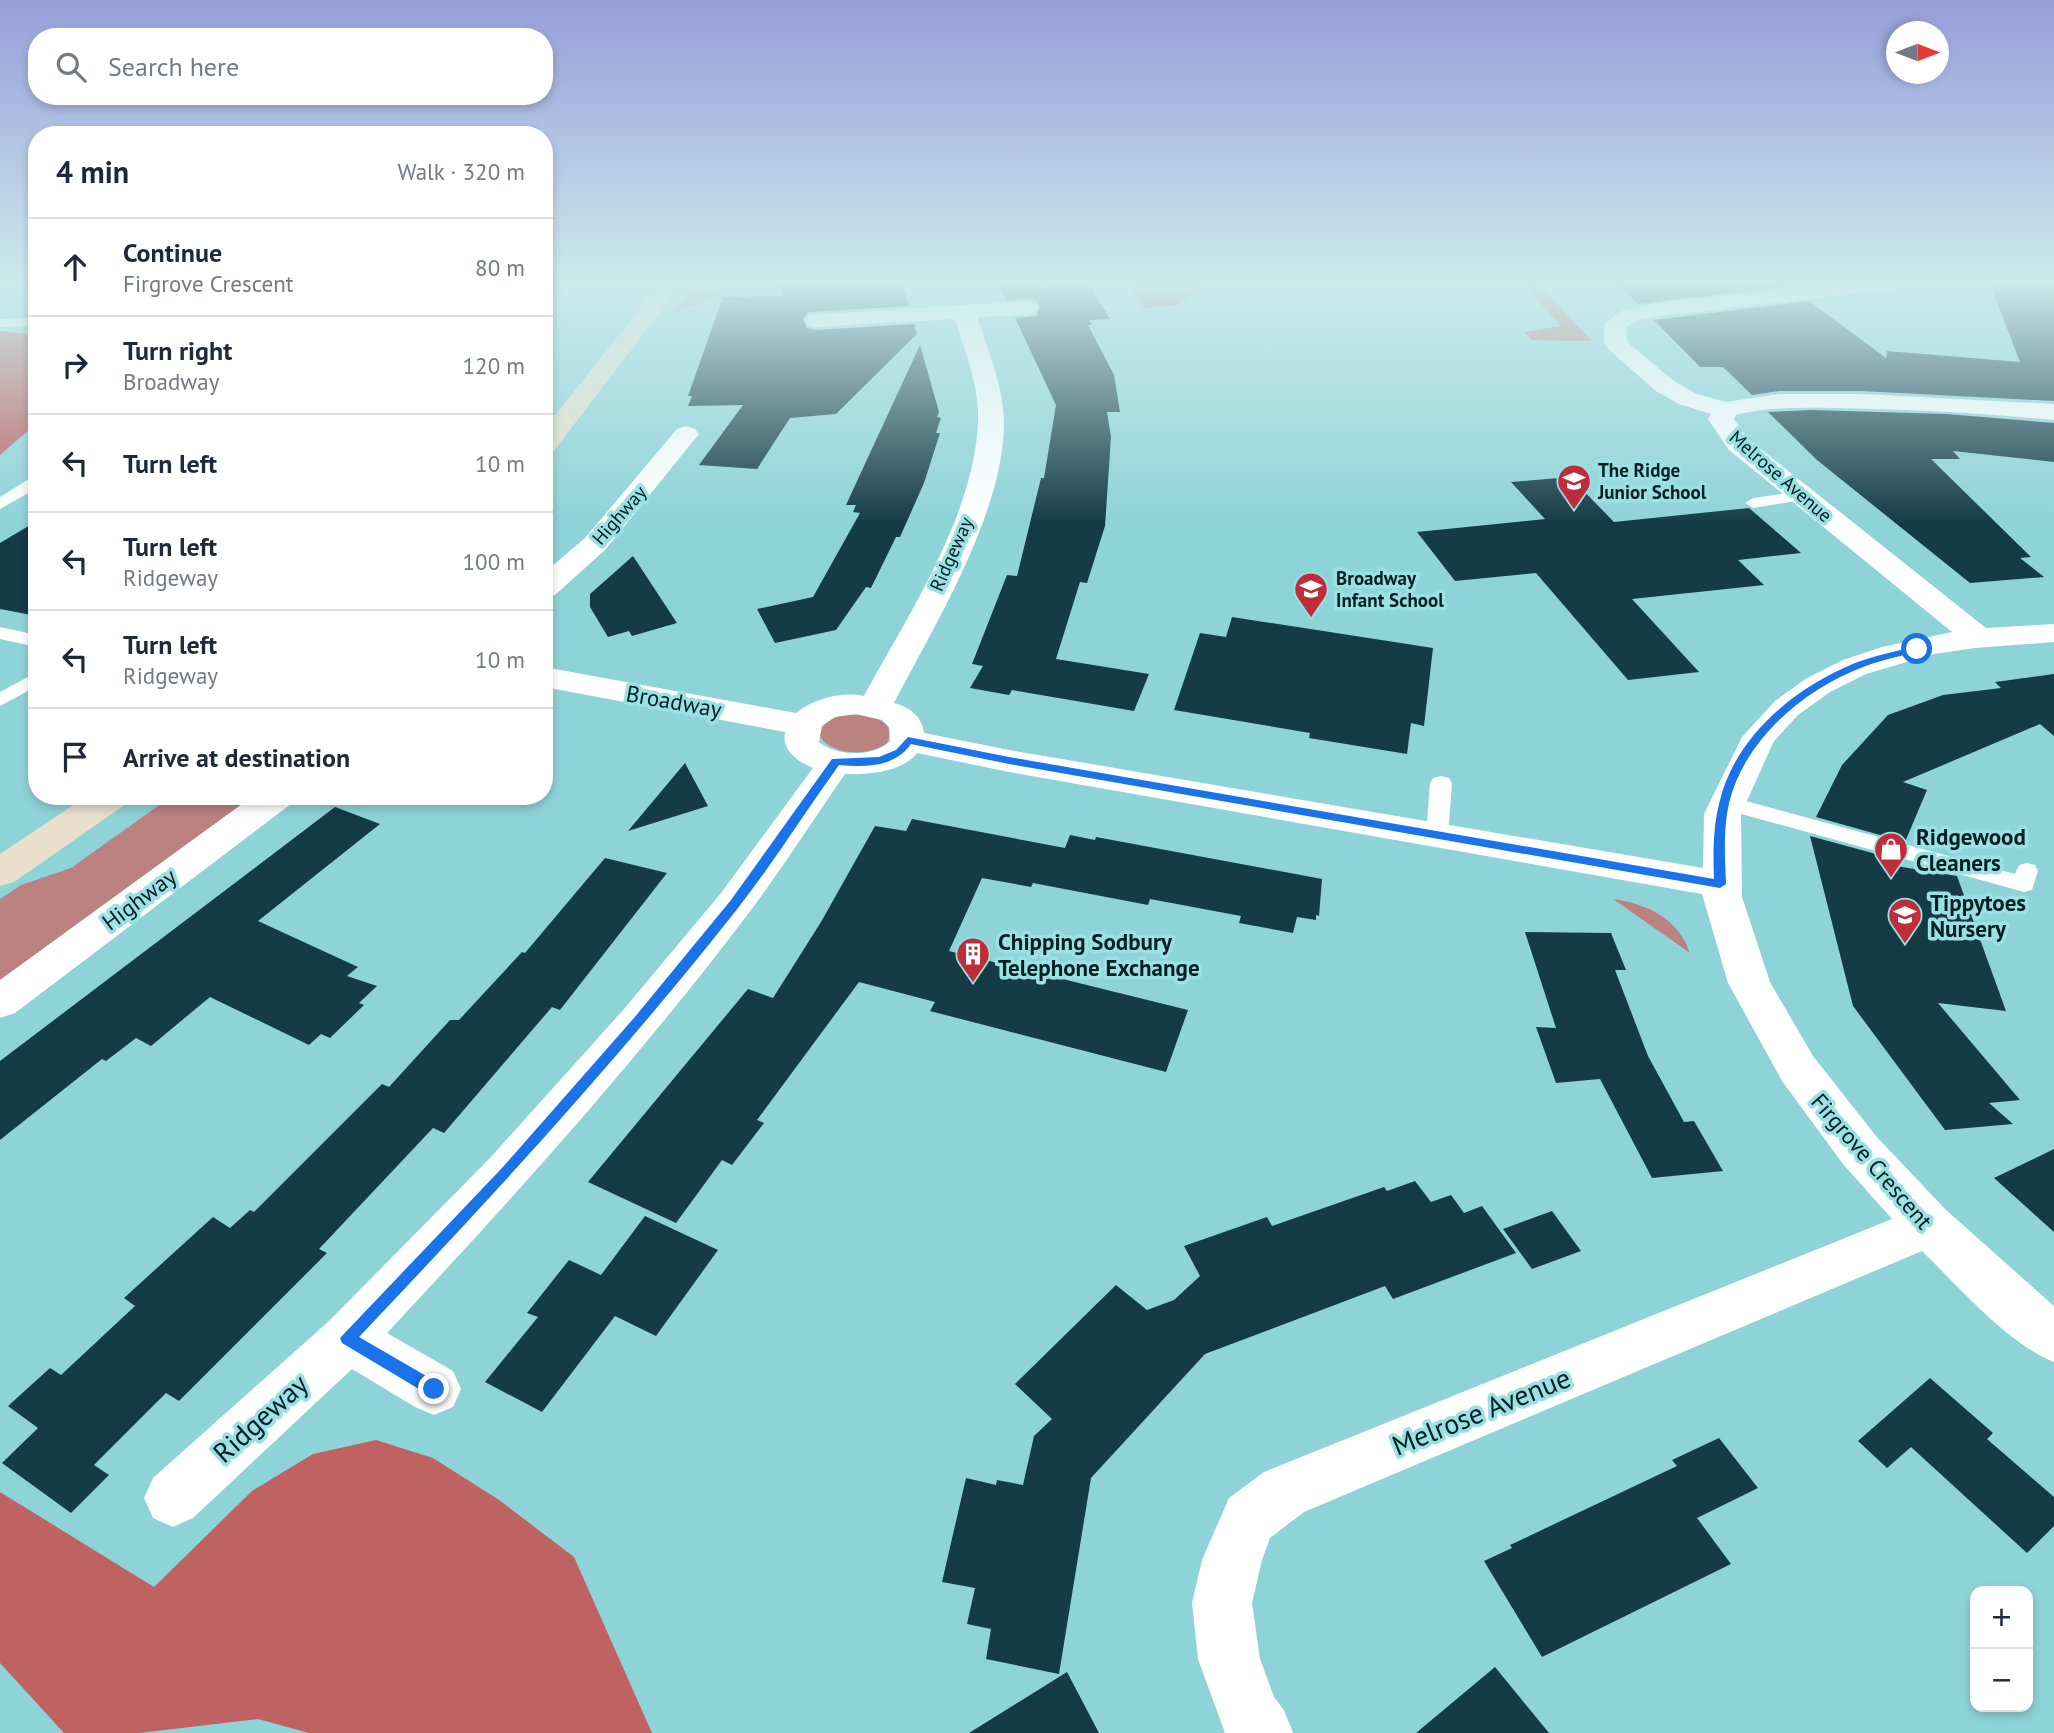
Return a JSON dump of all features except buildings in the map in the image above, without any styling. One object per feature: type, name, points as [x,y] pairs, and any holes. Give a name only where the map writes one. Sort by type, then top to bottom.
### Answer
[{"type":"main road","points":[[553,434],[610,362]]},
{"type":"main road","points":[[0,873],[100,805]]},
{"type":"street","name":"Ridgeway","points":[[875,706],[935,590],[970,512],[988,447],[991,422],[987,391],[979,362]]},
{"type":"street","points":[[1637,362],[1665,386],[1688,400],[1726,410]]},
{"type":"street","name":"Melrose Avenue","points":[[1979,638],[1738,444],[1721,419],[1726,410],[1767,402],[1885,401],[2054,412]]},
{"type":"street","name":"Highway","points":[[553,581],[595,544],[686,434]]},
{"type":"street","name":"Firgrove Crescent","points":[[2054,633],[1979,638],[1917,649],[1859,665],[1811,689],[1772,719],[1743,757],[1724,802],[1718,841],[1720,884],[1734,945],[1765,1015],[1804,1080],[1858,1151],[1927,1227],[2017,1309],[2054,1338]]},
{"type":"street","name":"Broadway","points":[[553,679],[804,725]]},
{"type":"street","points":[[856,704],[875,706],[894,713],[906,724],[908,740],[900,752],[882,760],[863,763],[836,761],[819,757],[805,748],[800,738],[804,725],[816,713],[834,707],[856,704]]},
{"type":"street","points":[[908,740],[1720,884]]},
{"type":"street","name":"Ridgeway","points":[[173,1498],[348,1338],[507,1172],[639,1021],[735,903],[836,761]]},
{"type":"street","name":"Highway","points":[[0,1002],[266,805]]},
{"type":"street","name":"Melrose Avenue","points":[[1261,1733],[1251,1717],[1229,1659],[1222,1603],[1232,1560],[1249,1518],[1284,1492],[1927,1227]]},
{"type":"street","points":[[348,1338],[434,1389]]},
{"type":"lane","points":[[2,502],[28,487]]},
{"type":"lane","points":[[1753,503],[1802,496]]},
{"type":"lane","points":[[0,633],[28,639]]},
{"type":"lane","points":[[0,701],[28,684]]},
{"type":"lane","points":[[1437,835],[1441,783]]},
{"type":"lane","points":[[1724,802],[2024,884],[2027,871]]},
{"type":"shaded area","points":[[0,362],[28,362],[28,431],[0,455]]},
{"type":"shaded area","points":[[842,715],[868,716],[883,722],[890,734],[887,743],[870,751],[860,752],[832,747],[819,735],[820,731],[827,722]]},
{"type":"shaded area","points":[[159,805],[255,805],[0,994],[0,899],[21,885],[71,868]]},
{"type":"shaded area","points":[[1613,899],[1638,905],[1660,915],[1678,930],[1690,953]]},
{"type":"shaded area","points":[[376,1440],[433,1458],[499,1500],[574,1557],[652,1733],[309,1733],[258,1719],[139,1733],[64,1733],[0,1663],[0,1492],[154,1587],[252,1491],[313,1454]]},
{"type":"place","name":"The Ridge Junior School","points":[[1574,511]]},
{"type":"place","name":"Broadway Infant School","points":[[1311,619]]},
{"type":"place","name":"Ridgewood Cleaners","points":[[1891,879]]},
{"type":"place","name":"Tippytoes Nursery","points":[[1905,945]]},
{"type":"place","name":"Chipping Sodbury Telephone Exchange","points":[[973,984]]},
{"type":"route","points":[[434,1389],[348,1338],[507,1172],[639,1021],[735,903],[836,761],[863,763],[882,760],[900,752],[908,740],[1009,761],[1720,884],[1718,841],[1724,802],[1743,757],[1772,719],[1811,689],[1859,665],[1917,649]]}]
